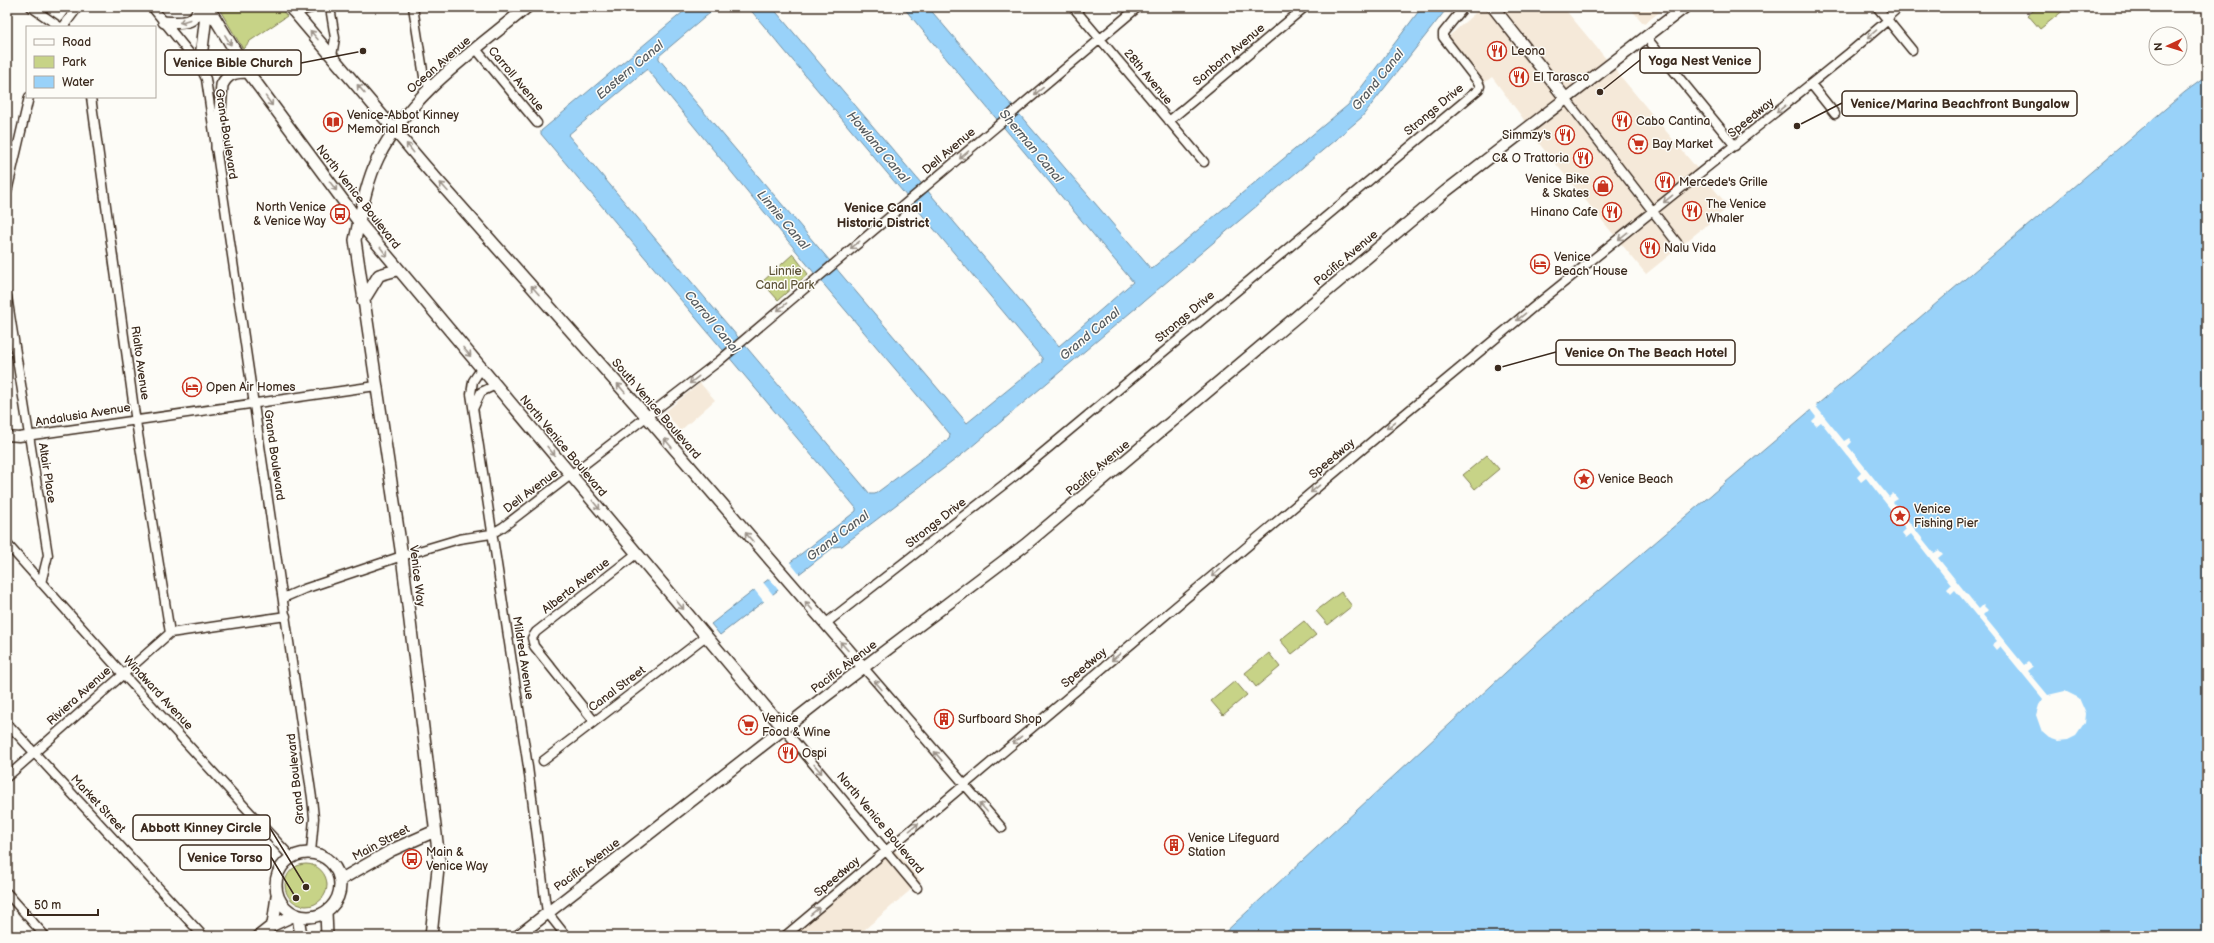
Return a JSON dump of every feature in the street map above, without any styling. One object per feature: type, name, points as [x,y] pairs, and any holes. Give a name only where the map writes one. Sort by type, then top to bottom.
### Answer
[{"type":"main road","points":[[164,22],[186,22],[196,16],[199,7]]},
{"type":"main road","points":[[200,66],[207,7]]},
{"type":"main road","name":"North Venice Boulevard","points":[[207,7],[248,72],[359,222],[784,729]]},
{"type":"main road","points":[[292,9],[310,7]]},
{"type":"main road","name":"Ocean Avenue","points":[[359,222],[378,159],[395,130],[414,104],[430,88],[527,7]]},
{"type":"main road","points":[[1493,7],[1566,99]]},
{"type":"main road","name":"Pacific Avenue","points":[[518,936],[784,729],[1025,545],[1446,191],[1685,7]]},
{"type":"main road","name":"South Venice Boulevard","points":[[292,9],[425,166],[647,417],[793,588],[864,668]]},
{"type":"main road","points":[[217,148],[222,84],[231,74],[248,72]]},
{"type":"main road","name":"Venice Way","points":[[359,222],[355,240],[402,556],[439,867],[431,936]]},
{"type":"main road","points":[[363,301],[379,275],[398,270]]},
{"type":"main road","name":"Main Street","points":[[340,880],[392,850],[435,831]]},
{"type":"main road","points":[[259,936],[273,925],[297,916],[312,917],[326,912],[336,900],[340,880],[330,861],[311,853],[291,857],[278,872],[275,882],[277,896],[273,925]]},
{"type":"main road","points":[[277,896],[285,908],[297,916],[301,936]]},
{"type":"main road","points":[[326,912],[327,936]]},
{"type":"street","points":[[31,7],[59,26]]},
{"type":"street","points":[[64,26],[78,7]]},
{"type":"street","name":"Grand Boulevard","points":[[152,7],[200,66],[206,79],[312,798],[314,818],[311,853]]},
{"type":"street","points":[[330,7],[335,38],[332,56]]},
{"type":"street","points":[[413,7],[424,77],[430,88]]},
{"type":"street","name":"28th Avenue","points":[[1073,7],[1204,162]]},
{"type":"street","name":"Dell Avenue","points":[[491,534],[503,527],[647,417],[724,356],[1138,7]]},
{"type":"street","name":"Sanborn Avenue","points":[[1169,121],[1305,7]]},
{"type":"street","name":"Strongs Drive","points":[[825,624],[1016,475],[1479,89],[1480,86],[1478,82],[1443,37],[1443,33],[1464,7]]},
{"type":"street","points":[[1877,7],[1912,50]]},
{"type":"street","name":"Speedway","points":[[785,936],[1383,432],[1536,305],[1811,84],[1888,20],[1890,15],[1899,7]]},
{"type":"street","points":[[1646,37],[1735,146]]},
{"type":"street","name":"Carroll Avenue","points":[[476,50],[537,123]]},
{"type":"street","points":[[1811,84],[1835,114]]},
{"type":"street","points":[[7,192],[29,98]]},
{"type":"street","name":"Rialto Avenue","points":[[91,98],[136,419],[170,633]]},
{"type":"street","points":[[1566,99],[1678,244]]},
{"type":"street","name":"Altair Place","points":[[7,296],[48,555],[41,583]]},
{"type":"street","name":"Mildred Avenue","points":[[481,369],[473,381],[471,388],[491,534],[524,744],[547,912]]},
{"type":"street","points":[[474,408],[481,392],[496,385]]},
{"type":"street","name":"Andalusia Avenue","points":[[7,436],[28,436],[136,419],[254,404],[376,386]]},
{"type":"street","points":[[283,598],[304,589],[402,556],[459,539],[491,534]]},
{"type":"street","name":"Windward Avenue","points":[[7,544],[122,673],[291,857]]},
{"type":"street","name":"Alberta Avenue","points":[[594,721],[534,646],[532,638],[536,632],[636,554]]},
{"type":"street","points":[[170,633],[286,616]]},
{"type":"street","name":"Riviera Avenue","points":[[7,777],[122,673],[170,633]]},
{"type":"street","name":"Canal Street","points":[[543,761],[706,636]]},
{"type":"street","name":"South Venice Boulevard","points":[[864,668],[1002,828]]},
{"type":"street","name":"Market Street","points":[[7,723],[203,936]]},
{"type":"street","name":"North Venice Boulevard","points":[[784,729],[917,888]]},
{"type":"street","points":[[7,893],[45,936]]},
{"type":"street","points":[[547,912],[566,936]]},
{"type":"shaded area","points":[[1482,7],[1563,7],[1729,207],[1646,274],[1532,135],[1522,117],[1492,77],[1484,83],[1448,37]]},
{"type":"shaded area","points":[[1629,7],[1666,7],[1644,24]]},
{"type":"shaded area","points":[[700,383],[715,400],[680,431],[665,412]]},
{"type":"shaded area","points":[[895,850],[921,881],[857,936],[791,936]]},
{"type":"green space","points":[[218,7],[279,7],[287,16],[250,41],[243,49]]},
{"type":"green space","points":[[2038,7],[2062,7],[2064,10],[2040,29],[2028,15]]},
{"type":"green space","name":"Linnie Canal Park","points":[[793,254],[808,274],[778,300],[762,282]]},
{"type":"green space","points":[[1487,455],[1499,469],[1475,489],[1463,475]]},
{"type":"green space","points":[[1341,592],[1352,606],[1328,625],[1316,611]]},
{"type":"green space","points":[[1304,621],[1316,635],[1292,654],[1280,640]]},
{"type":"green space","points":[[1269,653],[1280,667],[1256,687],[1245,673]]},
{"type":"green space","points":[[1235,681],[1247,695],[1223,715],[1211,701]]},
{"type":"green space","points":[[302,864],[310,864],[318,867],[324,873],[327,885],[324,897],[318,903],[310,906],[302,906],[294,903],[288,897],[285,889],[285,881],[288,873],[294,867]]},
{"type":"water","points":[[689,7],[717,7],[659,56],[659,59],[967,423],[1042,362],[1042,358],[748,7],[772,7],[1059,346],[1133,282],[903,7],[928,7],[1151,269],[1348,105],[1422,7],[1448,7],[1361,118],[964,453],[842,546],[834,547],[720,635],[711,624],[856,511],[856,508],[541,134],[541,131]],"holes":[[[647,69],[820,280],[950,434],[949,439],[875,494],[870,494],[568,135]]]},
{"type":"water","points":[[2207,76],[2207,936],[1221,936],[1545,636],[2185,92]]},
{"type":"pier","name":"Venice Fishing Pier","points":[[1814,404],[1844,441],[1849,438],[1852,442],[1848,446],[1889,497],[1893,493],[1898,499],[1893,502],[1934,553],[1939,550],[1943,554],[1938,558],[1979,609],[1983,605],[1988,610],[1983,615],[2024,665],[2028,662],[2033,667],[2028,671],[2048,695],[2065,691],[2079,698],[2086,714],[2085,723],[2076,736],[2068,740],[2058,741],[2049,738],[2042,732],[2036,715],[2039,705],[2043,699],[2000,646],[1996,650],[1992,645],[1997,641],[1955,590],[1951,594],[1947,589],[1951,585],[1911,534],[1906,538],[1902,533],[1906,529],[1866,478],[1861,482],[1857,477],[1861,473],[1821,422],[1816,426],[1812,421],[1816,417],[1809,408]]},
{"type":"pier","points":[[815,540],[789,561],[800,575],[826,556],[779,591],[768,577]]},
{"type":"pier","points":[[762,581],[774,596],[765,603],[753,588]]},
{"type":"place","name":"Venice Bible Church","points":[[363,51]]},
{"type":"place","name":"Leona","points":[[1497,51]]},
{"type":"place","name":"El Tarasco","points":[[1519,77]]},
{"type":"place","name":"Yoga Nest Venice","points":[[1600,92]]},
{"type":"place","name":"Cabo Cantina","points":[[1622,121]]},
{"type":"place","name":"Venice-Abbot Kinney Memorial Branch","points":[[333,122]]},
{"type":"place","name":"Venice/Marina Beachfront Bungalow","points":[[1797,126]]},
{"type":"place","name":"Simmzy's","points":[[1565,135]]},
{"type":"place","name":"Bay Market","points":[[1638,144]]},
{"type":"place","name":"C& O Trattoria","points":[[1583,158]]},
{"type":"place","name":"Mercede's Grille","points":[[1665,182]]},
{"type":"place","name":"Venice Bike & Skates","points":[[1603,186]]},
{"type":"place","name":"The Venice Whaler","points":[[1692,211]]},
{"type":"place","name":"Hinano Cafe","points":[[1612,212]]},
{"type":"place","name":"North Venice & Venice Way","points":[[340,214]]},
{"type":"place","name":"Nalu Vida","points":[[1650,248]]},
{"type":"place","name":"Venice Beach House","points":[[1540,264]]},
{"type":"place","name":"Venice On The Beach Hotel","points":[[1498,368]]},
{"type":"place","name":"Open Air Homes","points":[[192,387]]},
{"type":"place","name":"Venice Beach","points":[[1584,479]]},
{"type":"place","name":"Venice Fishing Pier","points":[[1900,516]]},
{"type":"place","name":"Surfboard Shop","points":[[944,719]]},
{"type":"place","name":"Venice Food & Wine","points":[[748,725]]},
{"type":"place","name":"Ospi","points":[[788,753]]},
{"type":"place","name":"Venice Lifeguard Station","points":[[1174,845]]},
{"type":"place","name":"Main & Venice Way","points":[[412,859]]},
{"type":"place","name":"Abbott Kinney Circle","points":[[306,887]]},
{"type":"place","name":"Venice Torso","points":[[296,898]]},
{"type":"district","name":"Venice Canal Historic District","points":[[883,216]]},
{"type":"water label","name":"Eastern Canal","points":[[630,70]]},
{"type":"water label","name":"Grand Canal","points":[[1378,80]]},
{"type":"water label","name":"Sherman Canal","points":[[1031,146]]},
{"type":"water label","name":"Howland Canal","points":[[878,147]]},
{"type":"water label","name":"Linnie Canal","points":[[783,220]]},
{"type":"water label","name":"Carroll Canal","points":[[712,322]]},
{"type":"water label","name":"Grand Canal","points":[[1090,334]]},
{"type":"water label","name":"Grand Canal","points":[[838,536]]}]
